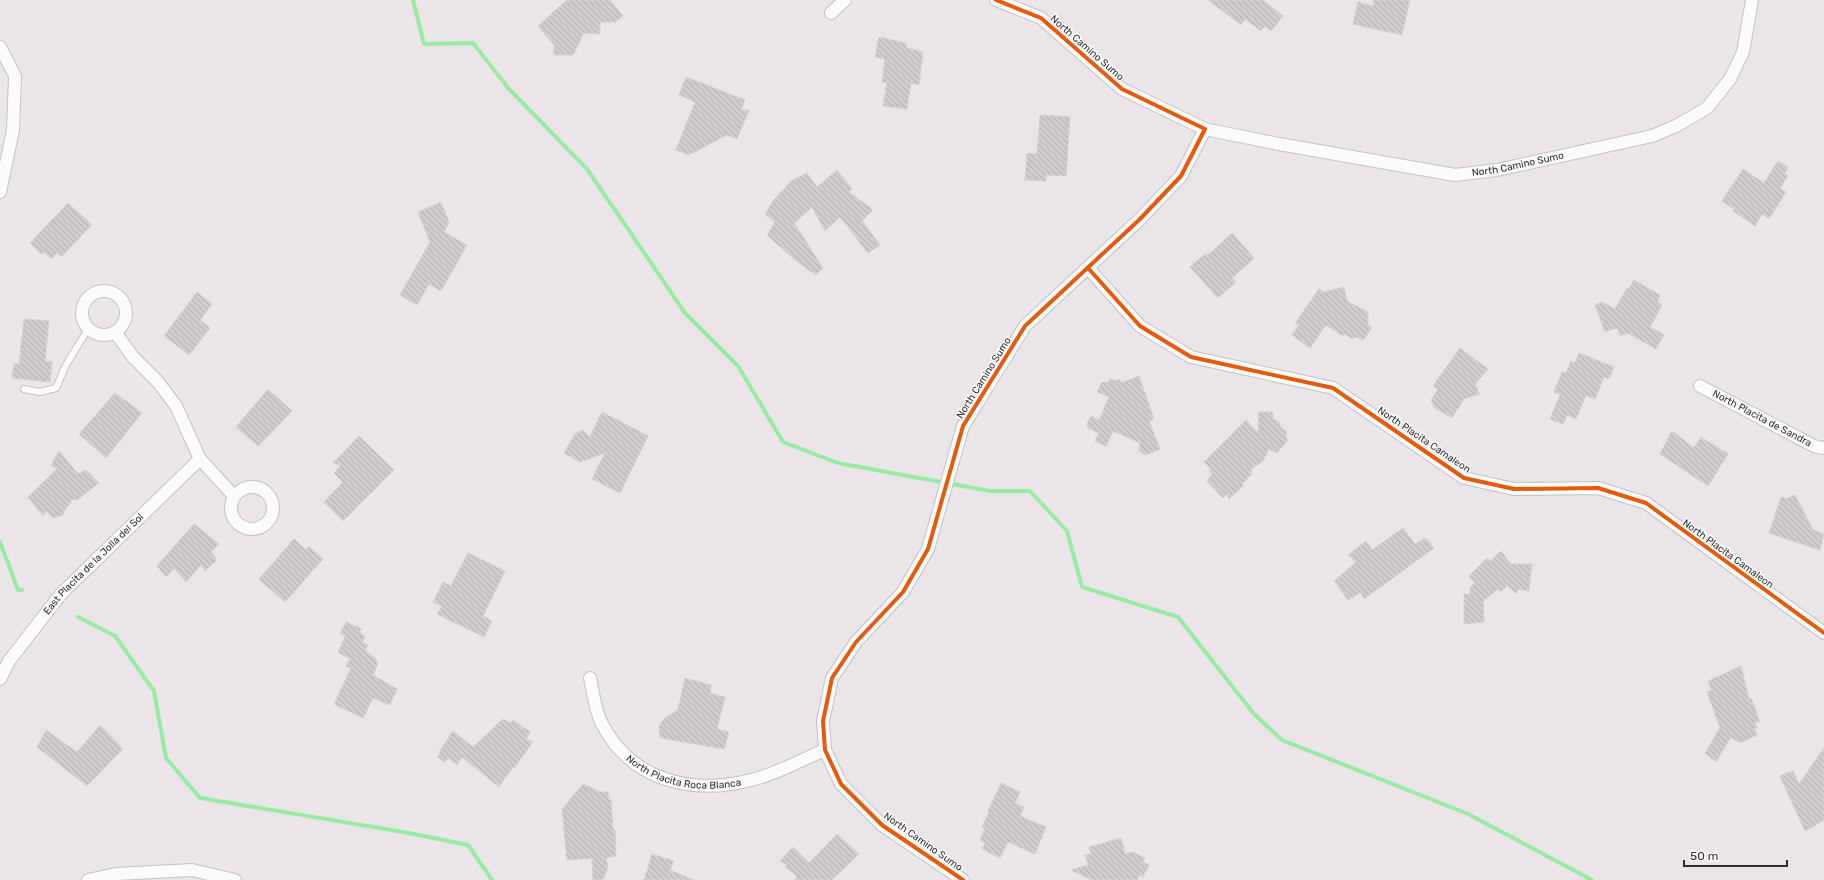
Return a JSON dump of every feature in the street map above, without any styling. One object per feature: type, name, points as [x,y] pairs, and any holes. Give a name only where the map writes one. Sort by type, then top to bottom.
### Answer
[{"type":"street","points":[[832,13],[845,0]]},
{"type":"street","name":"North Camino Sumo","points":[[996,0],[1040,18],[1122,89],[1205,129],[1285,146],[1455,175],[1497,170],[1652,136],[1676,126],[1707,108],[1730,79],[1743,52],[1752,0]]},
{"type":"street","points":[[0,47],[15,76],[13,130],[0,192]]},
{"type":"street","name":"North Camino Sumo","points":[[963,880],[882,825],[841,784],[825,750],[823,721],[832,678],[856,642],[902,592],[928,549],[963,426],[1025,326],[1139,220],[1180,176],[1205,129]]},
{"type":"street","name":"North Placita Camaleon","points":[[1088,268],[1140,326],[1191,357],[1333,388],[1464,478],[1514,489],[1598,488],[1646,503],[1824,633]]},
{"type":"street","points":[[104,291],[118,296],[126,307],[125,321],[115,332],[101,335],[88,329],[82,315],[86,301],[91,296],[104,291]]},
{"type":"street","points":[[115,332],[133,357],[158,382],[176,406],[200,459],[234,496]]},
{"type":"street","name":"North Placita de Sandra","points":[[1700,386],[1814,446],[1824,448]]},
{"type":"street","name":"East Placita de la Jolla del Sol","points":[[0,679],[9,661],[61,594],[200,459]]},
{"type":"street","name":"North Placita Roca Blanca","points":[[590,678],[600,720],[609,736],[621,752],[644,770],[668,780],[686,785],[704,786],[755,779],[825,750]]},
{"type":"street","points":[[88,880],[116,874],[192,870],[235,880]]},
{"type":"lane","points":[[24,389],[40,392],[56,388],[66,365],[88,329]]},
{"type":"building","points":[[567,0],[610,0],[623,16],[615,22],[600,22],[600,34],[584,33],[573,55],[554,55],[554,45],[538,26]]},
{"type":"building","points":[[1208,0],[1263,0],[1283,16],[1271,31],[1265,26],[1261,31],[1245,19],[1241,25]]},
{"type":"building","points":[[1374,0],[1410,0],[1402,35],[1353,24],[1358,2],[1373,6]]},
{"type":"building","points":[[879,37],[906,43],[907,48],[923,52],[919,85],[911,83],[907,109],[883,106],[887,82],[882,83],[885,59],[875,57]]},
{"type":"building","points":[[686,77],[745,100],[741,110],[749,110],[737,139],[727,135],[689,155],[676,150],[695,102],[679,95]]},
{"type":"building","points":[[1040,115],[1070,117],[1066,176],[1046,175],[1046,181],[1025,180],[1027,153],[1037,154]]},
{"type":"building","points":[[1778,161],[1788,167],[1784,174],[1788,176],[1780,188],[1786,192],[1769,219],[1762,214],[1755,226],[1733,211],[1734,209],[1722,201],[1743,169],[1764,183]]},
{"type":"building","points":[[837,170],[852,189],[849,192],[873,210],[862,221],[880,245],[868,253],[840,217],[825,231],[812,207],[794,223],[823,268],[816,275],[795,260],[767,235],[775,222],[765,214],[773,201],[791,181],[807,173],[817,187]]},
{"type":"building","points":[[441,202],[449,222],[444,232],[467,245],[441,291],[429,284],[417,305],[400,295],[430,242],[418,212]]},
{"type":"building","points":[[68,203],[92,225],[61,257],[57,253],[51,259],[44,252],[41,254],[30,243]]},
{"type":"building","points":[[1232,233],[1254,258],[1232,278],[1236,282],[1218,298],[1190,267],[1206,253],[1208,255]]},
{"type":"building","points":[[1634,280],[1660,295],[1657,302],[1662,305],[1650,327],[1664,335],[1656,349],[1628,333],[1620,336],[1617,328],[1605,332],[1595,305],[1602,302],[1615,309],[1627,288],[1629,289]]},
{"type":"building","points":[[1344,287],[1347,301],[1368,312],[1368,325],[1372,328],[1363,340],[1355,337],[1353,339],[1344,334],[1343,336],[1326,325],[1310,348],[1292,335],[1299,325],[1295,323],[1319,289],[1324,292]]},
{"type":"building","points":[[197,292],[212,304],[200,320],[210,328],[189,355],[164,336]]},
{"type":"building","points":[[24,319],[49,321],[45,361],[52,362],[50,382],[12,378],[14,363],[19,365]]},
{"type":"building","points":[[1460,348],[1488,369],[1475,384],[1479,394],[1464,399],[1452,418],[1435,408],[1431,400],[1438,389],[1433,386]]},
{"type":"building","points":[[1579,353],[1614,367],[1609,379],[1604,377],[1595,399],[1586,395],[1576,419],[1567,415],[1563,424],[1550,419],[1560,395],[1554,392],[1562,372],[1566,373],[1571,361],[1575,363]]},
{"type":"building","points":[[1139,376],[1154,419],[1149,421],[1160,449],[1145,455],[1139,450],[1140,443],[1113,431],[1106,446],[1095,441],[1099,433],[1088,428],[1087,424],[1091,416],[1099,420],[1109,397],[1097,392],[1102,382],[1108,383],[1110,379],[1115,381],[1119,379],[1121,383]]},
{"type":"building","points":[[268,389],[292,411],[258,446],[236,427]]},
{"type":"building","points":[[115,393],[142,413],[106,458],[79,434]]},
{"type":"building","points":[[602,412],[648,436],[620,493],[592,479],[605,453],[580,462],[564,453],[575,434],[583,430],[590,437]]},
{"type":"building","points":[[1259,412],[1273,412],[1273,419],[1279,422],[1281,428],[1286,431],[1286,437],[1288,440],[1277,453],[1269,449],[1263,461],[1251,469],[1252,474],[1242,484],[1243,486],[1229,499],[1227,494],[1223,498],[1207,481],[1212,474],[1209,470],[1210,468],[1204,462],[1246,420],[1258,433]]},
{"type":"building","points":[[1672,431],[1694,448],[1701,437],[1728,454],[1708,486],[1660,454]]},
{"type":"building","points":[[359,436],[394,470],[343,521],[324,502],[343,482],[334,473],[341,465],[333,463]]},
{"type":"building","points":[[59,451],[78,474],[86,470],[99,483],[77,500],[73,499],[64,511],[63,515],[53,518],[46,511],[43,516],[28,497],[57,469],[51,465]]},
{"type":"building","points":[[1795,495],[1813,530],[1824,534],[1820,550],[1769,533],[1781,497],[1786,499]]},
{"type":"building","points":[[194,524],[219,544],[211,552],[217,560],[205,571],[201,565],[186,582],[174,568],[166,577],[157,566]]},
{"type":"building","points":[[1403,528],[1415,544],[1426,538],[1434,548],[1364,599],[1361,592],[1348,600],[1334,581],[1356,562],[1348,555],[1366,541],[1372,550]]},
{"type":"building","points":[[294,539],[306,550],[309,546],[323,559],[285,602],[259,579]]},
{"type":"building","points":[[1501,551],[1511,564],[1532,564],[1529,591],[1518,589],[1516,594],[1507,585],[1501,592],[1498,589],[1483,601],[1484,622],[1464,624],[1464,594],[1470,595],[1470,587],[1475,583],[1469,576],[1487,558],[1490,561]]},
{"type":"building","points":[[468,553],[505,571],[483,616],[492,621],[484,637],[437,614],[442,606],[433,602],[443,582],[451,586]]},
{"type":"building","points":[[346,622],[362,629],[359,632],[365,637],[362,642],[368,645],[365,650],[375,658],[378,663],[373,675],[397,689],[390,705],[373,698],[363,718],[334,704],[351,668],[346,666],[350,659],[338,652],[345,637],[340,633]]},
{"type":"building","points":[[1741,666],[1749,699],[1751,698],[1760,722],[1755,722],[1757,728],[1754,728],[1757,735],[1740,743],[1731,737],[1716,762],[1705,753],[1720,728],[1707,692],[1712,690],[1708,681]]},
{"type":"building","points":[[685,678],[711,685],[710,693],[725,697],[717,729],[729,732],[724,749],[660,738],[659,726],[666,717],[678,710]]},
{"type":"building","points":[[503,719],[511,723],[513,720],[530,732],[526,739],[533,742],[499,787],[462,757],[457,765],[448,758],[445,763],[438,757],[441,749],[453,731],[473,747]]},
{"type":"building","points":[[100,725],[123,749],[87,786],[37,747],[46,730],[77,752]]},
{"type":"building","points":[[1824,748],[1824,820],[1805,831],[1780,776],[1793,771],[1799,784]]},
{"type":"building","points":[[1001,783],[1020,792],[1015,803],[1024,807],[1020,816],[1046,827],[1035,854],[1008,842],[1000,858],[982,849],[985,843],[980,840],[985,829],[982,827]]},
{"type":"building","points":[[583,784],[601,792],[608,792],[609,800],[611,799],[613,829],[615,830],[616,856],[606,858],[608,868],[603,879],[593,880],[592,858],[567,860],[562,809]]},
{"type":"building","points":[[837,834],[859,854],[832,880],[795,880],[797,876],[785,867],[787,865],[780,861],[793,847],[809,863]]},
{"type":"building","points":[[1121,838],[1125,854],[1133,852],[1145,858],[1143,862],[1149,865],[1143,877],[1139,875],[1137,880],[1092,880],[1071,870],[1088,865],[1085,855],[1091,854],[1089,847]]},
{"type":"building","points":[[652,854],[674,861],[670,870],[694,880],[644,880]]},
{"type":"waterway","points":[[413,0],[424,44],[473,43],[509,89],[587,169],[685,313],[738,366],[783,442],[838,463],[990,491],[1030,491],[1067,531],[1082,587],[1178,617],[1254,714],[1282,740],[1468,814],[1592,880]]},
{"type":"waterway","points":[[0,542],[18,590],[22,590]]},
{"type":"waterway","points":[[78,617],[115,636],[154,691],[166,758],[200,798],[409,833],[468,845],[492,880]]},
{"type":"cycle path","points":[[963,880],[882,825],[841,784],[825,750],[823,721],[832,678],[856,642],[903,592],[928,549],[963,426],[1025,326],[1139,220],[1181,176],[1205,129],[1122,89],[1041,18],[996,0]]},
{"type":"cycle path","points":[[1088,268],[1140,326],[1191,357],[1333,388],[1464,478],[1514,489],[1598,488],[1646,503],[1824,633]]}]
